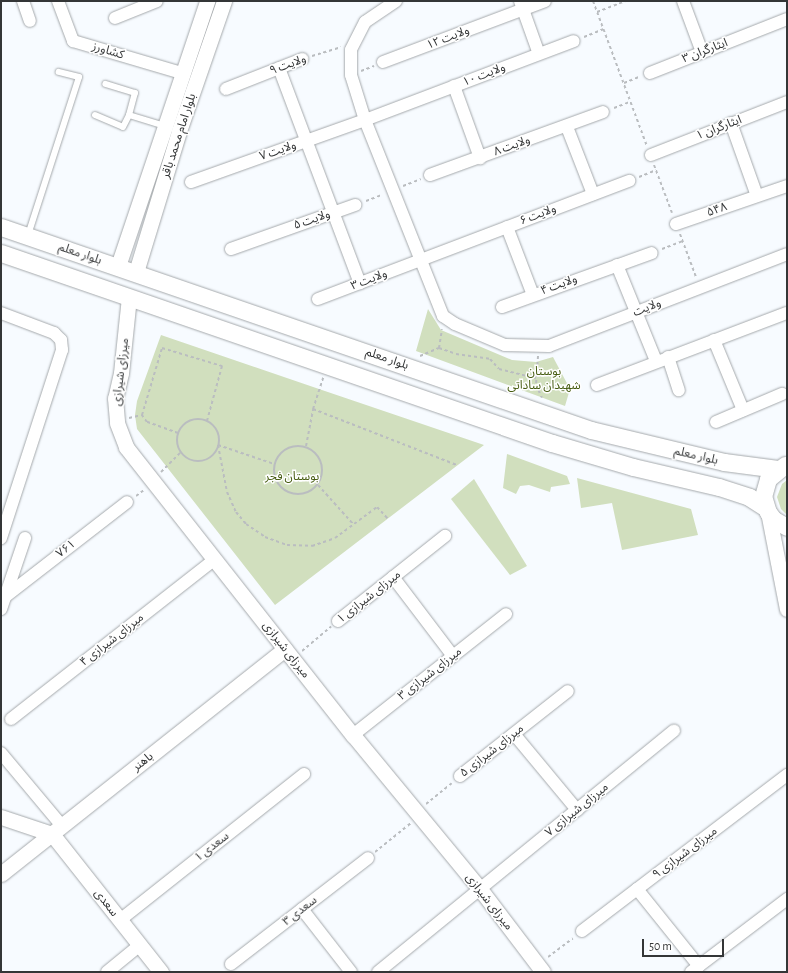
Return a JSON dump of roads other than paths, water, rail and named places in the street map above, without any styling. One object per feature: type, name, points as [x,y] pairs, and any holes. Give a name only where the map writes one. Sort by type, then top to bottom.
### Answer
[{"type":"main road","name":"بلوار معلم","points":[[1,227],[136,272],[551,416],[668,449],[724,462],[784,464]]},
{"type":"main road","name":"بلوار معلم","points":[[1,253],[584,453],[749,497],[767,510],[776,521],[787,527]]},
{"type":"main road","points":[[110,290],[118,266]]},
{"type":"main road","points":[[129,297],[136,272]]},
{"type":"main road","points":[[767,510],[765,487],[784,464]]},
{"type":"street","points":[[23,1],[30,21]]},
{"type":"street","name":"کشاورز","points":[[58,1],[73,40],[182,73]]},
{"type":"street","points":[[115,18],[157,1]]},
{"type":"street","name":"بلوار امام محمد باقر","points":[[118,266],[207,1]]},
{"type":"street","name":"بلوار امام محمد باقر","points":[[136,272],[179,131],[224,1]]},
{"type":"street","points":[[396,1],[365,22],[351,50],[351,74],[365,120],[421,260]]},
{"type":"street","name":"ولایت ۱۲","points":[[383,62],[521,5],[546,1]]},
{"type":"street","points":[[683,1],[702,52]]},
{"type":"street","points":[[521,5],[539,54]]},
{"type":"street","name":"ایثارگران ۳","points":[[650,72],[787,19]]},
{"type":"street","name":"ولایت ۱۰","points":[[365,120],[574,40]]},
{"type":"street","name":"ولایت ۹","points":[[226,89],[302,59]]},
{"type":"street","points":[[279,68],[360,283]]},
{"type":"street","points":[[454,86],[480,158]]},
{"type":"street","name":"ایثارگران ۱","points":[[651,155],[787,102]]},
{"type":"street","name":"ولایت ۸","points":[[430,175],[567,127],[603,112]]},
{"type":"street","name":"ولایت ۷","points":[[191,182],[365,120]]},
{"type":"street","points":[[731,123],[757,196]]},
{"type":"street","points":[[567,127],[593,194]]},
{"type":"street","name":"ولایت ۶","points":[[421,260],[629,181]]},
{"type":"street","name":"۵۴۸","points":[[676,224],[787,186]]},
{"type":"street","name":"ولایت ۵","points":[[231,249],[355,205]]},
{"type":"street","points":[[507,227],[533,295]]},
{"type":"street","name":"ولایت ۴","points":[[502,307],[652,253]]},
{"type":"street","name":"ولایت","points":[[421,260],[443,316],[455,324],[505,345],[549,346],[787,254]]},
{"type":"street","name":"ولایت ۳","points":[[318,299],[421,260]]},
{"type":"street","points":[[617,265],[656,361]]},
{"type":"street","name":"میرزای شیرازی","points":[[129,297],[121,373],[115,398],[117,423],[126,447],[353,735],[480,889],[540,969]]},
{"type":"street","points":[[1,313],[54,333],[61,340],[62,350],[1,538]]},
{"type":"street","points":[[597,385],[656,361],[787,313]]},
{"type":"street","points":[[714,340],[743,410]]},
{"type":"street","points":[[668,357],[680,390]]},
{"type":"street","points":[[716,422],[782,394]]},
{"type":"street","name":"۷۶۱","points":[[6,596],[127,502]]},
{"type":"street","points":[[767,510],[787,609]]},
{"type":"street","name":"میرزای شیرازی ۱","points":[[338,621],[445,536]]},
{"type":"street","points":[[1,610],[25,538]]},
{"type":"street","name":"میرزای شیرازی ۴","points":[[11,719],[214,560]]},
{"type":"street","points":[[393,577],[454,656]]},
{"type":"street","name":"میرزای شیرازی ۳","points":[[353,735],[506,614]]},
{"type":"street","name":"باهنر","points":[[1,874],[289,654]]},
{"type":"street","name":"میرزای شیرازی ۵","points":[[460,776],[568,691]]},
{"type":"street","name":"میرزای شیرازی ۷","points":[[378,972],[674,731]]},
{"type":"street","points":[[514,734],[576,810]]},
{"type":"street","points":[[1,752],[57,830]]},
{"type":"street","name":"سعدی ۱","points":[[120,920],[304,774]]},
{"type":"street","name":"میرزای شیرازی ۹","points":[[582,931],[787,775]]},
{"type":"street","points":[[1,817],[57,830]]},
{"type":"street","name":"سعدی","points":[[57,830],[120,920],[161,972]]},
{"type":"street","name":"سعدی ۳","points":[[231,964],[368,858]]},
{"type":"street","points":[[637,889],[695,969],[787,899]]},
{"type":"street","points":[[302,909],[351,972]]},
{"type":"street","points":[[107,972],[140,945]]},
{"type":"lane","points":[[28,236],[79,77],[59,72]]},
{"type":"lane","points":[[95,115],[123,127],[128,115],[135,93],[105,84]]},
{"type":"lane","points":[[128,115],[165,126]]},
{"type":"park label","name":"بوستان شهیدان ساداتی","points":[[544,379]]},
{"type":"park label","name":"بوستان فجر","points":[[292,477]]}]
